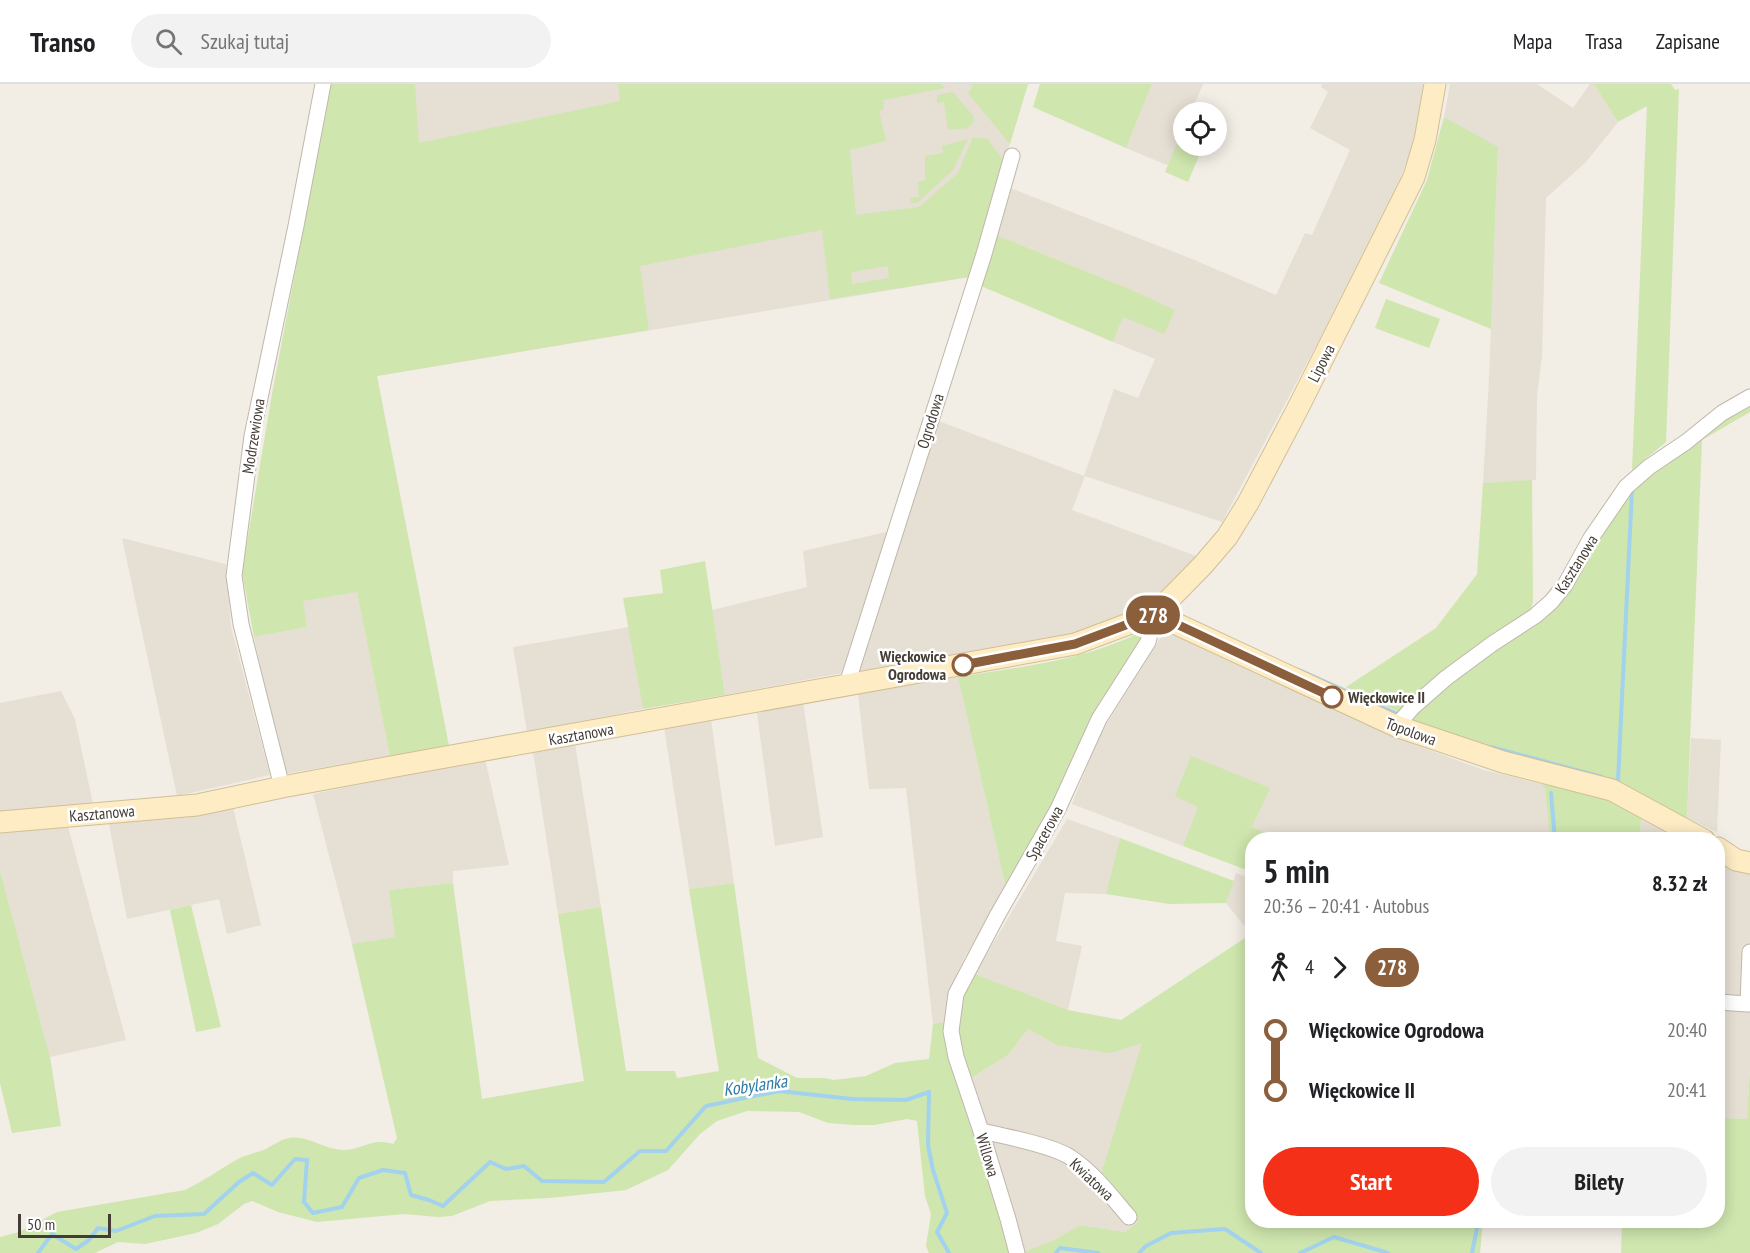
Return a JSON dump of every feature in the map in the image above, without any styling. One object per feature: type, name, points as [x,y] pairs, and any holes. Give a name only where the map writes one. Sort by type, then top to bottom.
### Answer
[{"type":"street","name":"Modrzewiowa","points":[[282,787],[241,624],[234,576],[252,436],[323,84]]},
{"type":"street","name":"Lipowa","points":[[1155,614],[1227,537],[1264,471],[1414,177],[1425,140],[1435,84]]},
{"type":"street","name":"Ogrodowa","points":[[846,687],[984,254],[1012,156]]},
{"type":"street","name":"Kasztanowa","points":[[1396,726],[1414,706],[1446,678],[1535,616],[1551,602],[1565,585],[1591,538],[1626,487],[1722,413],[1750,397]]},
{"type":"street","name":"Kasztanowa","points":[[0,822],[197,805],[282,787],[1075,644],[1155,614]]},
{"type":"street","name":"Topolowa","points":[[1155,614],[1396,726],[1503,762],[1612,790],[1689,832]]},
{"type":"street","name":"Spacerowa","points":[[956,1058],[951,1031],[956,994],[1058,809],[1099,719],[1148,642],[1155,614]]},
{"type":"street","points":[[1725,852],[1737,860],[1750,863]]},
{"type":"street","points":[[1725,1002],[1748,1004],[1750,952]]},
{"type":"street","name":"Willowa","points":[[956,1058],[981,1131],[1017,1253]]},
{"type":"street","name":"Kwiatowa","points":[[981,1131],[1039,1145],[1069,1156],[1100,1182],[1129,1217]]},
{"type":"shaded area","points":[[331,84],[1028,84],[969,277],[377,376]]},
{"type":"shaded area","points":[[1152,84],[1203,84],[1195,102],[1173,102],[1173,156],[1169,166],[1126,148]]},
{"type":"shaded area","points":[[1322,84],[1423,84],[1419,132],[1399,181],[1318,342],[1222,522],[1085,476],[1072,510],[1196,556],[1178,579],[1143,610],[1075,638],[863,676],[856,672],[936,420],[1084,476],[1114,389],[1138,398],[1155,359],[1113,342],[1123,317],[1125,287],[996,235],[1010,188],[1192,259],[1276,295],[1305,233],[1312,235],[1350,150],[1310,128],[1328,92],[1321,87]]},
{"type":"shaded area","points":[[1450,84],[1537,84],[1573,108],[1590,84],[1594,84],[1618,122],[1586,162],[1546,198],[1542,356],[1537,396],[1536,480],[1483,483],[1498,148],[1444,117]]},
{"type":"shaded area","points":[[891,531],[847,672],[725,695],[712,610],[807,587],[803,551]]},
{"type":"shaded area","points":[[122,538],[226,564],[231,627],[270,775],[177,796]]},
{"type":"shaded area","points":[[357,591],[390,756],[284,774],[254,637],[307,627],[302,601]]},
{"type":"shaded area","points":[[629,627],[643,709],[527,732],[513,647]]},
{"type":"shaded area","points":[[1166,629],[1418,746],[1484,770],[1541,784],[1545,787],[1549,832],[1265,832],[1252,827],[1269,788],[1199,807],[1183,846],[1072,804],[1099,736]]},
{"type":"shaded area","points":[[958,677],[1006,888],[965,957],[952,986],[946,1022],[933,1024],[906,788],[869,789],[858,694]]},
{"type":"shaded area","points":[[61,691],[75,719],[93,804],[0,813],[0,703]]},
{"type":"shaded area","points":[[803,702],[823,837],[775,846],[757,713]]},
{"type":"shaded area","points":[[711,720],[734,883],[689,889],[664,727]]},
{"type":"shaded area","points":[[1691,738],[1721,740],[1717,832],[1687,818]]},
{"type":"shaded area","points":[[575,744],[601,907],[558,914],[533,752]]},
{"type":"shaded area","points":[[485,759],[509,865],[453,871],[453,883],[389,890],[395,937],[352,944],[313,794]]},
{"type":"shaded area","points":[[233,807],[261,925],[227,934],[219,899],[127,919],[109,824]]},
{"type":"shaded area","points":[[1641,815],[1672,832],[1640,832]]},
{"type":"shaded area","points":[[1067,819],[1120,838],[1106,894],[1065,893],[1056,941],[1082,946],[1068,1010],[975,974]]},
{"type":"shaded area","points":[[68,827],[126,1040],[50,1057],[0,871],[0,833]]},
{"type":"shaded area","points":[[1725,860],[1750,872],[1750,1068],[1747,1119],[1725,1118]]},
{"type":"shaded area","points":[[1236,873],[1245,876],[1245,926],[1226,903]]},
{"type":"shaded area","points":[[1028,1029],[1057,1045],[1143,1042],[1100,1177],[1138,1222],[1125,1232],[1080,1225],[1054,1240],[1021,1253],[968,1080],[1008,1055]]},
{"type":"green space","points":[[331,84],[415,84],[419,143],[620,101],[618,84],[941,84],[945,88],[883,100],[884,109],[879,111],[886,141],[850,150],[856,215],[919,207],[958,173],[973,137],[988,139],[1004,162],[969,277],[830,299],[822,230],[640,266],[649,330],[377,376],[449,746],[390,756],[357,592],[303,601],[307,627],[254,637],[242,572],[272,394]],"holes":[[[888,266],[889,278],[852,284],[851,272]]]},
{"type":"green space","points":[[970,84],[1028,84],[1010,144],[968,93],[973,87]]},
{"type":"green space","points":[[1040,84],[1152,84],[1126,148],[1033,107]]},
{"type":"green space","points":[[1594,84],[1671,84],[1675,90],[1679,89],[1666,442],[1632,470],[1647,106],[1618,122]]},
{"type":"green space","points":[[953,92],[974,117],[974,122],[967,128],[948,130],[944,102],[937,103],[937,95]]},
{"type":"green space","points":[[1444,117],[1498,147],[1491,329],[1379,283],[1427,180]]},
{"type":"green space","points":[[968,139],[953,170],[917,203],[911,203],[910,198],[919,197],[918,182],[925,180],[925,156],[943,153],[942,146]]},
{"type":"green space","points":[[1173,153],[1173,156],[1199,156],[1188,182],[1165,172]]},
{"type":"green space","points":[[996,235],[1125,287],[1175,310],[1164,334],[1123,317],[1113,342],[981,286]]},
{"type":"green space","points":[[1386,299],[1440,319],[1429,348],[1375,328]]},
{"type":"green space","points":[[1750,402],[1750,412],[1702,440],[1687,818],[1683,820],[1542,765],[1409,720],[1449,680],[1534,624],[1629,489]]},
{"type":"green space","points":[[1532,480],[1533,601],[1530,613],[1401,713],[1346,687],[1436,628],[1477,574],[1483,483]]},
{"type":"green space","points":[[705,561],[725,695],[643,709],[623,598],[663,593],[660,570]]},
{"type":"green space","points":[[1139,633],[1144,634],[1053,808],[1006,888],[958,677],[1073,657],[1117,643]]},
{"type":"green space","points":[[1191,756],[1270,788],[1252,827],[1265,832],[1245,832],[1245,869],[1183,846],[1198,807],[1175,796]]},
{"type":"green space","points":[[1541,784],[1595,794],[1641,815],[1640,832],[1549,832],[1545,788]]},
{"type":"green space","points":[[1120,838],[1234,881],[1226,903],[1169,904],[1106,894]]},
{"type":"green space","points":[[0,871],[50,1057],[61,1126],[12,1133],[0,1083]]},
{"type":"green space","points":[[453,883],[482,1099],[584,1081],[558,914],[601,907],[626,1071],[675,1071],[677,1078],[719,1071],[689,889],[734,883],[758,1058],[797,1078],[834,1080],[866,1076],[895,1063],[929,1059],[933,1024],[946,1022],[1015,1253],[929,1253],[926,1246],[931,1214],[925,1196],[917,1121],[907,1119],[874,1125],[853,1125],[828,1123],[799,1112],[747,1111],[717,1121],[700,1134],[668,1170],[626,1190],[550,1198],[490,1201],[452,1216],[404,1214],[317,1222],[278,1212],[252,1201],[244,1204],[218,1224],[196,1233],[145,1244],[118,1242],[95,1253],[0,1253],[0,1237],[19,1232],[57,1212],[185,1190],[241,1158],[286,1139],[303,1139],[343,1150],[379,1142],[393,1144],[397,1138],[352,944],[395,937],[389,890]]},
{"type":"green space","points":[[191,905],[221,1027],[196,1032],[170,910]]},
{"type":"green space","points":[[1245,938],[1245,1228],[1482,1228],[1480,1253],[1021,1253],[1054,1240],[1080,1225],[1125,1232],[1138,1222],[1100,1177],[1142,1043],[1110,1053],[1057,1045],[1028,1029],[1008,1055],[968,1080],[956,1038],[961,995],[975,974],[1068,1010],[1121,1020]]},
{"type":"green space","points":[[1750,1068],[1750,1253],[1621,1253],[1622,1228],[1725,1228],[1725,1118],[1747,1119]]},
{"type":"waterway","points":[[1612,780],[1618,781],[1632,490],[1635,487]]},
{"type":"waterway","points":[[1299,670],[1402,716]]},
{"type":"waterway","points":[[1491,747],[1602,777]]},
{"type":"waterway","points":[[1551,793],[1554,832]]},
{"type":"waterway","name":"Kobylanka","points":[[38,1253],[52,1234],[76,1249],[89,1240],[98,1228],[116,1231],[155,1216],[204,1214],[239,1182],[253,1173],[272,1185],[295,1159],[307,1160],[304,1202],[313,1213],[342,1207],[359,1178],[383,1170],[405,1173],[411,1195],[443,1206],[490,1162],[506,1169],[524,1166],[542,1181],[604,1182],[640,1151],[666,1151],[706,1106],[779,1091],[852,1099],[906,1100],[929,1092],[928,1145],[933,1170],[947,1213],[937,1232],[949,1253]]},
{"type":"waterway","points":[[1472,1253],[1477,1228]]},
{"type":"waterway","name":"Kobylanka","points":[[1139,1253],[1146,1246],[1171,1233],[1225,1229],[1261,1253]]},
{"type":"waterway","name":"Kobylanka","points":[[1300,1253],[1334,1237],[1388,1253]]},
{"type":"waterway","name":"Kobylanka","points":[[1056,1253],[1060,1248],[1098,1253]]},
{"type":"bus line","name":"278","points":[[963,665],[1075,644],[1155,614],[1332,697]]},
{"type":"place","name":"Więckowice Ogrodowa","points":[[963,665]]},
{"type":"place","name":"Więckowice II","points":[[1332,697]]}]
